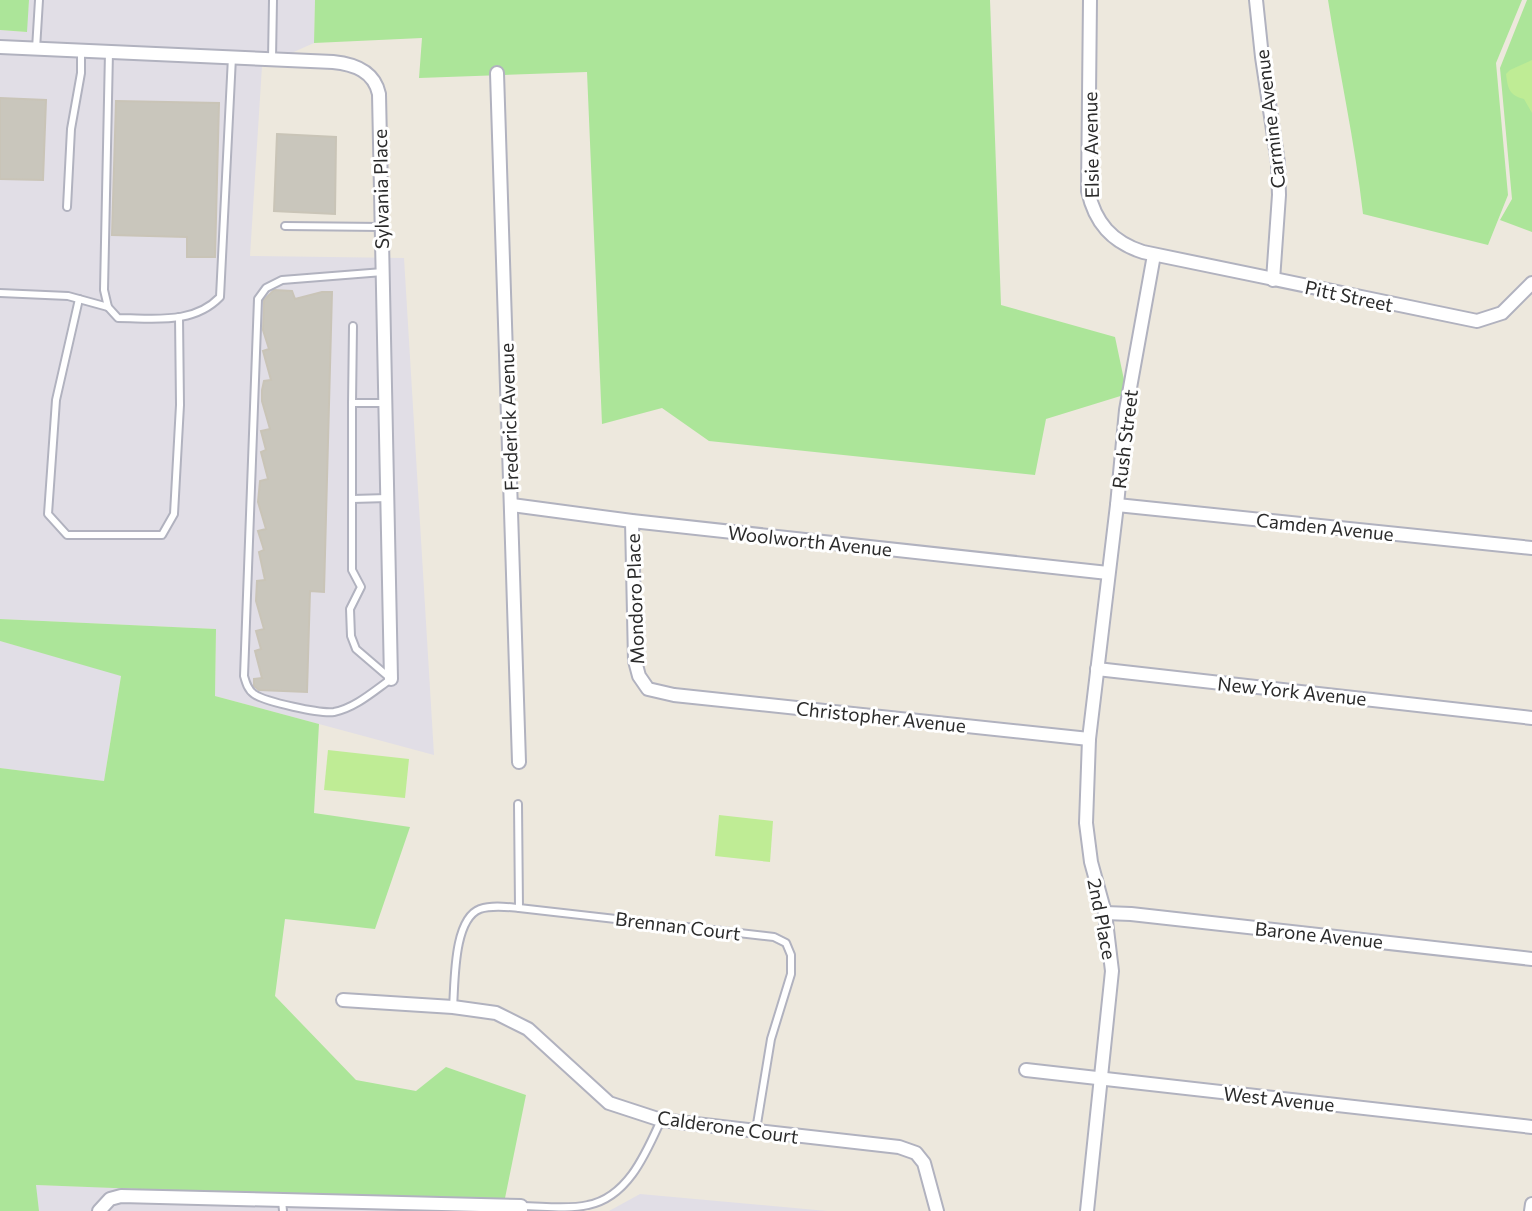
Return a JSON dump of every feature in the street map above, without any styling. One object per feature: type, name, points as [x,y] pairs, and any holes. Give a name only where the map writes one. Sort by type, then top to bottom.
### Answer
[{"type":"street","name":"Elsie Avenue","points":[[1090,0],[1088,183],[1091,205],[1105,230],[1116,240],[1129,248],[1154,255]]},
{"type":"street","name":"Carmine Avenue","points":[[1256,0],[1278,163],[1279,195],[1273,280]]},
{"type":"street","name":"Sylvania Place","points":[[0,47],[350,64],[368,73],[377,83],[391,679]]},
{"type":"street","name":"Frederick Avenue","points":[[497,72],[519,762]]},
{"type":"street","name":"Pitt Street","points":[[1154,255],[1477,321],[1502,313],[1532,283]]},
{"type":"street","name":"Rush Street","points":[[1097,669],[1126,410],[1154,255]]},
{"type":"street","name":"Woolworth Avenue","points":[[512,505],[632,521],[1108,573]]},
{"type":"street","name":"Camden Avenue","points":[[1117,505],[1532,548]]},
{"type":"street","name":"Mondoro Place","points":[[632,521],[635,661],[639,676],[648,689],[674,695]]},
{"type":"street","name":"New York Avenue","points":[[1097,669],[1532,718]]},
{"type":"street","name":"2nd Place","points":[[1087,1211],[1112,971],[1105,913],[1091,862],[1086,823],[1088,739],[1097,669]]},
{"type":"street","name":"Christopher Avenue","points":[[674,695],[1088,739]]},
{"type":"street","name":"Barone Avenue","points":[[1105,913],[1532,959]]},
{"type":"street","name":"Calderone Court","points":[[343,1000],[453,1007],[496,1013],[528,1029],[609,1103],[661,1120],[899,1147],[916,1153],[924,1163],[936,1211]]},
{"type":"street","name":"West Avenue","points":[[1026,1070],[1532,1127]]},
{"type":"street","points":[[99,1211],[110,1199],[121,1196],[283,1205],[521,1208]]},
{"type":"street","points":[[1531,1211],[1532,1204]]},
{"type":"lane","points":[[36,49],[39,0]]},
{"type":"lane","points":[[272,59],[273,0]]},
{"type":"lane","points":[[67,207],[71,129],[81,73],[81,51]]},
{"type":"lane","points":[[109,52],[104,290],[108,307],[118,318],[186,317],[209,308],[220,297],[232,57]]},
{"type":"lane","points":[[285,226],[382,227]]},
{"type":"lane","points":[[353,326],[352,570],[361,587],[350,609],[351,636],[356,649],[391,679],[362,700],[335,712],[314,712],[256,696],[248,688],[244,676],[258,299],[266,288],[282,280],[383,272]]},
{"type":"lane","points":[[0,293],[68,296],[108,307]]},
{"type":"lane","points":[[79,299],[56,400],[48,514],[66,535],[162,536],[174,514],[180,405],[179,317]]},
{"type":"lane","points":[[352,403],[386,403]]},
{"type":"lane","points":[[352,499],[388,498]]},
{"type":"lane","points":[[518,804],[519,908]]},
{"type":"lane","name":"Brennan Court","points":[[453,1007],[458,948],[466,920],[478,910],[519,908],[774,937],[786,943],[791,955],[791,974],[771,1039],[756,1132]]},
{"type":"lane","points":[[521,1208],[588,1205],[608,1197],[627,1180],[643,1159],[661,1120]]},
{"type":"shaded area","points":[[29,0],[315,0],[314,43],[262,66],[250,256],[404,258],[434,755],[215,696],[216,629],[0,619],[0,30],[26,32]]},
{"type":"shaded area","points":[[0,641],[121,675],[104,781],[0,768]]},
{"type":"shaded area","points":[[35,1185],[473,1200],[529,1211],[39,1211]]},
{"type":"shaded area","points":[[640,1194],[827,1211],[609,1211]]},
{"type":"green space","points":[[0,0],[29,0],[27,32],[0,30]]},
{"type":"green space","points":[[315,0],[990,0],[1001,305],[1115,337],[1127,394],[1046,419],[1035,475],[709,441],[662,408],[602,424],[587,72],[419,78],[422,38],[314,43]]},
{"type":"green space","points":[[1328,0],[1522,0],[1496,63],[1508,195],[1488,245],[1363,214]]},
{"type":"green space","points":[[1527,0],[1532,0],[1532,232],[1500,220],[1512,199],[1500,68]]},
{"type":"green space","points":[[1532,60],[1532,113],[1524,99],[1510,91],[1506,74]]},
{"type":"green space","points":[[0,619],[216,629],[215,696],[319,724],[314,813],[410,827],[375,929],[285,919],[275,996],[356,1080],[416,1091],[446,1067],[526,1095],[504,1203],[36,1185],[39,1211],[0,1211],[0,768],[104,781],[121,676],[0,641]]},
{"type":"green space","points":[[328,750],[409,759],[405,798],[324,790]]},
{"type":"green space","points":[[719,815],[773,821],[770,862],[715,856]]},
{"type":"building","points":[[0,98],[46,100],[43,180],[0,179]]},
{"type":"building","points":[[116,101],[219,103],[215,257],[187,257],[187,237],[112,235]]},
{"type":"building","points":[[277,134],[336,137],[335,214],[274,211]]},
{"type":"building","points":[[274,290],[292,291],[295,299],[332,292],[324,592],[310,591],[307,692],[259,690],[254,686],[254,679],[262,678],[255,651],[261,649],[256,631],[264,629],[256,601],[257,581],[265,580],[259,552],[264,550],[258,531],[266,529],[258,502],[260,481],[268,479],[261,452],[266,450],[261,431],[270,429],[262,401],[264,381],[271,380],[263,351],[269,349],[263,330],[264,300]]}]
